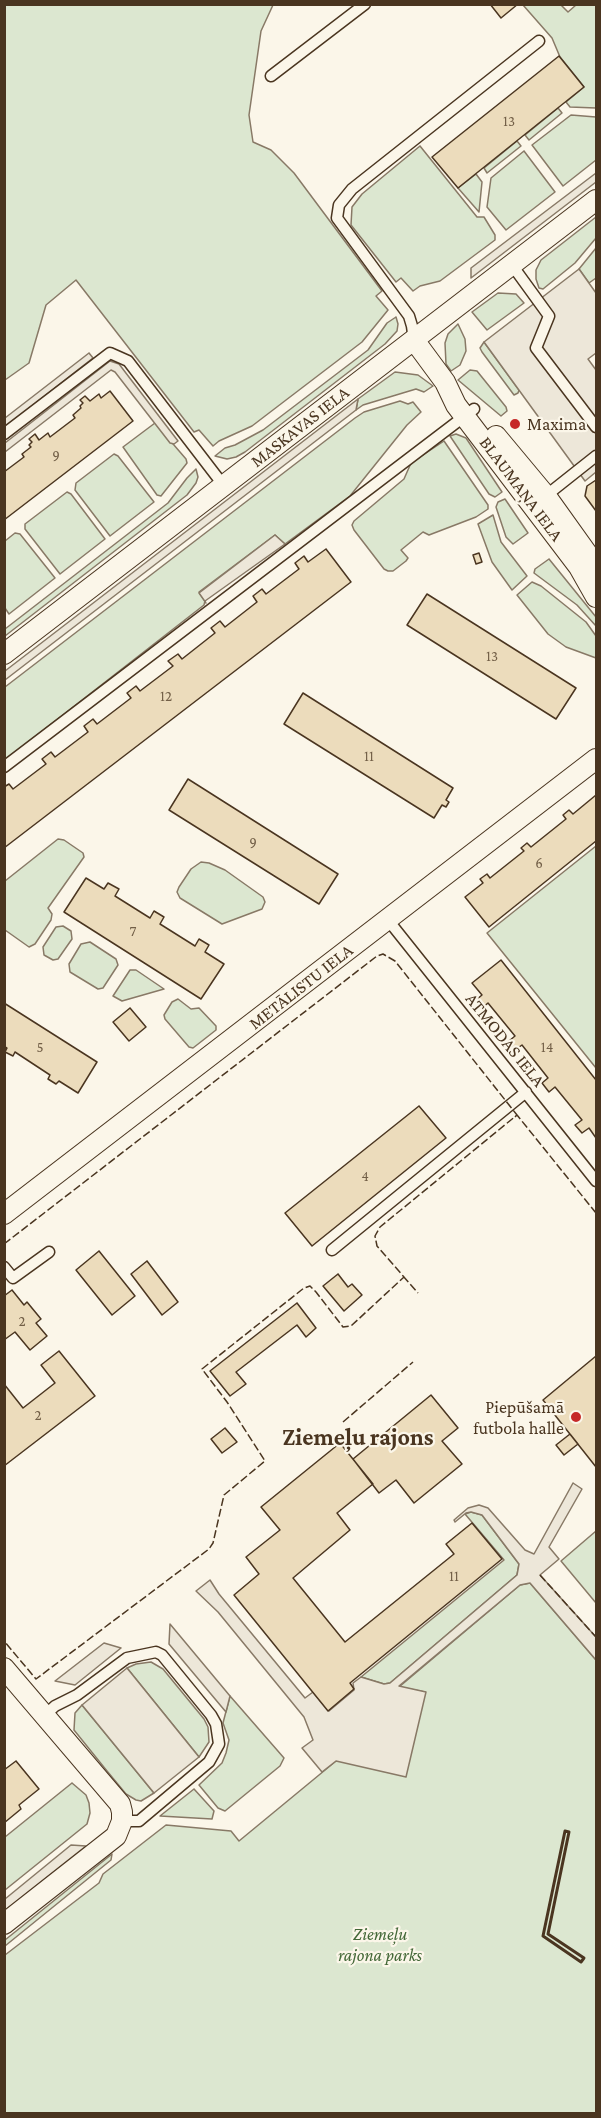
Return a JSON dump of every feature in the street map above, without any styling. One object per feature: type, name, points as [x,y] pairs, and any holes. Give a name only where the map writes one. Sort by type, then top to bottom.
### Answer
[{"type":"street","name":"MASKAVAS IELA","points":[[4,654],[597,200]]},
{"type":"street","name":"BLAUMAŅA IELA","points":[[414,340],[445,382],[456,405],[470,412],[540,501],[597,566]]},
{"type":"street","name":"BLAUMAŅA IELA","points":[[540,501],[597,597]]},
{"type":"street","name":"METĀLISTU IELA","points":[[4,1214],[597,759]]},
{"type":"street","points":[[4,1668],[120,1804],[122,1821],[116,1836],[4,1924]]},
{"type":"lane","points":[[271,76],[365,4]]},
{"type":"lane","points":[[414,340],[409,316],[337,218],[339,206],[352,189],[539,41]]},
{"type":"lane","points":[[512,265],[549,316],[536,348],[597,427]]},
{"type":"lane","points":[[4,434],[110,353],[128,361],[224,486]]},
{"type":"lane","points":[[4,767],[470,412]]},
{"type":"lane","points":[[540,501],[597,456]]},
{"type":"lane","name":"ATMODAS IELA","points":[[388,920],[597,1181]]},
{"type":"lane","points":[[332,1250],[526,1092]]},
{"type":"lane","points":[[4,1267],[13,1278],[49,1252]]},
{"type":"lane","points":[[40,1712],[77,1695],[127,1658],[156,1652],[162,1655],[211,1714],[216,1724],[219,1744],[209,1762],[139,1821],[122,1821]]},
{"type":"green space","points":[[5,4],[273,5],[261,31],[249,115],[253,142],[271,150],[294,173],[382,291],[376,296],[388,310],[362,342],[252,426],[213,446],[199,430],[194,432],[76,280],[46,305],[29,363],[5,380]]},
{"type":"green space","points":[[523,5],[561,5],[568,12],[576,5],[596,5],[596,108],[570,107],[566,102],[584,87],[560,57],[552,38]]},
{"type":"green space","points":[[558,108],[562,113],[529,140],[525,135]]},
{"type":"green space","points":[[571,115],[596,117],[596,160],[563,186],[532,145]]},
{"type":"green space","points":[[517,141],[521,146],[487,173],[484,168]]},
{"type":"green space","points":[[420,146],[477,217],[484,217],[495,235],[495,240],[440,281],[420,286],[413,291],[401,278],[396,282],[351,225],[352,207],[362,194]]},
{"type":"green space","points":[[524,151],[555,192],[506,230],[487,207],[491,178]]},
{"type":"green space","points":[[476,174],[482,182],[479,212],[458,188]]},
{"type":"green space","points":[[596,217],[596,238],[575,263],[543,289],[539,288],[536,270],[541,260]]},
{"type":"green space","points":[[596,248],[596,278],[589,283],[579,269]]},
{"type":"green space","points":[[498,293],[516,294],[524,303],[487,330],[472,312]]},
{"type":"green space","points":[[396,317],[397,331],[385,344],[245,452],[227,459],[215,456],[225,448],[263,430],[368,350],[387,323]]},
{"type":"green space","points":[[458,324],[465,339],[466,351],[460,365],[451,371],[446,364],[445,343],[448,334]]},
{"type":"green space","points":[[484,342],[519,390],[518,393],[514,395],[482,352],[480,348]]},
{"type":"green space","points":[[470,370],[477,371],[506,407],[507,411],[501,416],[458,380]]},
{"type":"green space","points":[[395,372],[418,375],[433,386],[424,392],[416,389],[363,405],[356,410],[358,399]]},
{"type":"green space","points":[[400,401],[408,404],[413,402],[421,412],[407,425],[350,496],[285,544],[275,535],[199,592],[205,601],[204,605],[5,760],[5,687],[355,418],[364,412]]},
{"type":"green space","points":[[155,423],[187,463],[161,496],[157,495],[123,447]]},
{"type":"green space","points":[[456,434],[466,438],[502,492],[495,497],[489,494],[450,436]]},
{"type":"green space","points":[[444,441],[488,505],[488,509],[476,517],[429,535],[423,532],[401,550],[408,558],[406,561],[393,571],[388,571],[384,569],[352,525],[404,479],[411,463]]},
{"type":"green space","points":[[114,454],[154,502],[110,536],[75,490],[76,483]]},
{"type":"green space","points":[[196,469],[198,477],[196,483],[187,495],[5,636],[5,629],[168,503]]},
{"type":"green space","points":[[67,492],[71,494],[105,539],[60,574],[25,529],[25,524]]},
{"type":"green space","points":[[505,499],[528,533],[513,544],[506,537],[496,507],[498,502]]},
{"type":"green space","points":[[493,515],[501,542],[527,576],[512,590],[492,562],[478,524]]},
{"type":"green space","points":[[15,533],[20,534],[55,578],[9,614],[5,608],[5,541]]},
{"type":"green space","points":[[549,559],[596,617],[596,626],[577,605],[534,573],[535,569]]},
{"type":"green space","points":[[532,582],[541,586],[586,622],[596,636],[596,658],[566,647],[548,634],[517,595]]},
{"type":"green space","points":[[58,839],[64,840],[83,853],[84,857],[48,908],[52,914],[51,920],[35,944],[29,947],[5,930],[5,881]]},
{"type":"green space","points":[[596,846],[596,1068],[487,933]]},
{"type":"green space","points":[[201,862],[225,870],[263,897],[265,902],[262,909],[222,924],[180,898],[177,892],[179,887],[191,869]]},
{"type":"green space","points":[[63,926],[71,931],[72,939],[58,959],[53,960],[44,955],[43,947],[56,927]]},
{"type":"green space","points":[[90,942],[116,959],[118,965],[103,988],[98,989],[70,972],[69,964],[81,944]]},
{"type":"green space","points":[[130,970],[136,970],[164,989],[122,1001],[113,996]]},
{"type":"green space","points":[[178,999],[191,1009],[199,1008],[216,1026],[216,1030],[193,1048],[189,1047],[165,1019],[164,1015],[172,1002]]},
{"type":"green space","points":[[471,1512],[482,1515],[519,1564],[517,1575],[390,1683],[384,1684],[361,1677],[504,1560],[465,1514]]},
{"type":"green space","points":[[596,1531],[596,1603],[561,1561]]},
{"type":"green space","name":"Ziemeļu rajona parks","points":[[530,1583],[596,1660],[596,2113],[5,2114],[5,1955],[99,1883],[103,1874],[166,1825],[231,1831],[239,1841],[425,1692],[399,1687],[520,1585]]},
{"type":"green space","points":[[151,1662],[163,1669],[204,1719],[208,1727],[209,1742],[199,1757],[127,1668]]},
{"type":"green space","points":[[230,1696],[284,1758],[280,1766],[225,1811],[218,1808],[199,1785],[222,1763],[226,1753],[229,1740],[223,1723]]},
{"type":"green space","points":[[82,1705],[154,1793],[141,1801],[136,1800],[126,1794],[107,1771],[74,1730],[75,1713]]},
{"type":"green space","points":[[72,1783],[86,1795],[89,1803],[90,1813],[87,1824],[5,1890],[5,1837]]},
{"type":"green space","points":[[194,1789],[214,1811],[212,1819],[160,1816]]},
{"type":"green space","points":[[112,1854],[111,1860],[5,1946],[5,1940]]},
{"type":"shaded area","points":[[596,173],[596,182],[471,278],[471,268]]},
{"type":"shaded area","points":[[579,269],[596,293],[596,353],[588,359],[596,370],[596,472],[585,481],[484,342]]},
{"type":"shaded area","points":[[89,353],[93,358],[5,427],[5,418]]},
{"type":"shaded area","points":[[110,361],[119,364],[178,441],[174,444],[170,443],[115,372],[111,370],[5,452],[5,443]]},
{"type":"shaded area","points":[[358,399],[356,410],[5,680],[5,671]]},
{"type":"shaded area","points":[[275,535],[285,544],[205,601],[206,603],[199,593]]},
{"type":"shaded area","points":[[573,1483],[582,1489],[549,1547],[559,1559],[540,1575],[596,1637],[596,1660],[530,1583],[520,1585],[399,1686],[426,1692],[406,1777],[336,1761],[322,1772],[302,1748],[313,1740],[304,1717],[218,1612],[196,1591],[210,1580],[305,1698],[313,1692],[329,1711],[354,1690],[353,1683],[361,1677],[384,1684],[390,1683],[517,1575],[519,1564],[482,1515],[471,1512],[466,1513],[455,1522],[454,1520],[468,1508],[479,1505],[488,1508],[525,1550],[534,1554]]},
{"type":"shaded area","points":[[170,1624],[230,1696],[226,1712],[169,1644]]},
{"type":"shaded area","points":[[104,1643],[121,1648],[75,1685],[55,1681]]},
{"type":"shaded area","points":[[127,1668],[199,1757],[154,1793],[82,1705]]},
{"type":"shaded area","points":[[71,1845],[86,1846],[5,1910],[5,1899]]},
{"type":"building","points":[[490,4],[518,4],[501,18]]},
{"type":"building","points":[[559,56],[584,87],[458,188],[432,157]]},
{"type":"building","points":[[110,391],[133,421],[4,520],[4,472],[24,457],[22,454],[31,447],[29,445],[32,442],[29,439],[35,434],[39,440],[48,433],[50,437],[75,418],[73,415],[81,408],[83,403],[80,400],[85,396],[90,401],[99,394],[101,398]]},
{"type":"building","points":[[596,480],[596,511],[585,496],[587,486]]},
{"type":"building","points":[[326,549],[351,582],[4,848],[4,787],[9,784],[13,789],[46,764],[42,759],[51,752],[55,757],[88,732],[84,726],[93,719],[97,724],[131,698],[127,693],[136,686],[140,691],[173,666],[168,661],[178,654],[182,659],[215,633],[211,628],[220,621],[225,627],[257,602],[253,596],[262,589],[266,594],[299,569],[295,563],[304,556],[308,562]]},
{"type":"building","points":[[479,553],[482,562],[476,564],[473,555]]},
{"type":"building","points":[[427,594],[576,688],[556,719],[407,625]]},
{"type":"building","points":[[303,693],[453,788],[446,800],[449,802],[446,807],[442,805],[434,818],[284,724]]},
{"type":"building","points":[[188,779],[338,874],[319,904],[169,810]]},
{"type":"building","points":[[596,795],[596,841],[489,927],[465,897],[483,883],[480,879],[487,874],[490,878],[524,851],[521,848],[527,843],[531,847],[566,819],[563,815],[569,810],[573,814]]},
{"type":"building","points":[[86,878],[104,889],[108,883],[119,889],[115,896],[150,918],[154,911],[164,917],[160,924],[195,946],[199,939],[209,945],[205,952],[224,964],[201,999],[64,912]]},
{"type":"building","points":[[501,960],[596,1080],[596,1138],[589,1128],[582,1133],[575,1125],[582,1120],[555,1087],[549,1092],[542,1083],[548,1078],[522,1045],[515,1050],[509,1041],[515,1036],[488,1003],[482,1008],[476,1000],[482,995],[472,983]]},
{"type":"building","points":[[4,1003],[97,1062],[78,1093],[59,1081],[56,1084],[48,1079],[50,1075],[15,1052],[13,1056],[5,1052],[7,1048],[4,1046]]},
{"type":"building","points":[[130,1008],[146,1027],[129,1041],[113,1022]]},
{"type":"building","points":[[419,1106],[446,1138],[312,1246],[285,1213]]},
{"type":"building","points":[[99,1251],[135,1296],[112,1315],[76,1270]]},
{"type":"building","points":[[147,1261],[178,1302],[162,1315],[131,1274]]},
{"type":"building","points":[[338,1274],[348,1287],[352,1284],[362,1295],[344,1311],[323,1286]]},
{"type":"building","points":[[12,1290],[24,1305],[27,1302],[41,1319],[36,1323],[47,1336],[30,1350],[15,1332],[4,1340],[4,1296]]},
{"type":"building","points":[[297,1303],[316,1328],[306,1337],[297,1325],[236,1372],[246,1384],[230,1396],[210,1371]]},
{"type":"building","points":[[59,1351],[95,1396],[4,1466],[4,1384],[23,1408],[55,1383],[41,1365]]},
{"type":"building","name":"Piepūšamā futbola halle","points":[[596,1356],[596,1467],[543,1400]]},
{"type":"building","points":[[431,1395],[458,1428],[442,1441],[462,1464],[414,1503],[396,1480],[379,1493],[353,1459]]},
{"type":"building","points":[[225,1428],[237,1442],[222,1453],[211,1439]]},
{"type":"building","points":[[570,1434],[578,1444],[564,1455],[556,1445]]},
{"type":"building","points":[[340,1443],[373,1484],[337,1513],[350,1530],[293,1578],[345,1642],[454,1554],[446,1544],[472,1523],[502,1559],[350,1683],[354,1689],[328,1711],[234,1595],[259,1574],[246,1557],[280,1530],[261,1507]]},
{"type":"building","points":[[16,1761],[39,1789],[19,1805],[21,1809],[4,1823],[4,1770]]},
{"type":"fence","points":[[4,1244],[377,956],[383,954],[395,961],[517,1115],[380,1227],[375,1236],[377,1246],[404,1277],[351,1326],[343,1327],[310,1286],[304,1288],[202,1369],[227,1402],[265,1461],[224,1495],[213,1543],[209,1549],[36,1679],[4,1641]]},
{"type":"fence","points":[[515,1117],[517,1115],[596,1213]]},
{"type":"fence","points":[[403,1276],[418,1293]]},
{"type":"fence","points":[[343,1422],[413,1362]]},
{"type":"fence","points":[[540,1575],[596,1637]]},
{"type":"wall","points":[[565,1831],[569,1832],[548,1934],[584,1958],[581,1962],[543,1936],[565,1831]]},
{"type":"place","name":"Maxima","points":[[515,424]]},
{"type":"place","name":"Piepūšamā futbola halle","points":[[576,1417]]},
{"type":"district","name":"Ziemeļu rajons","points":[[358,1438]]}]
